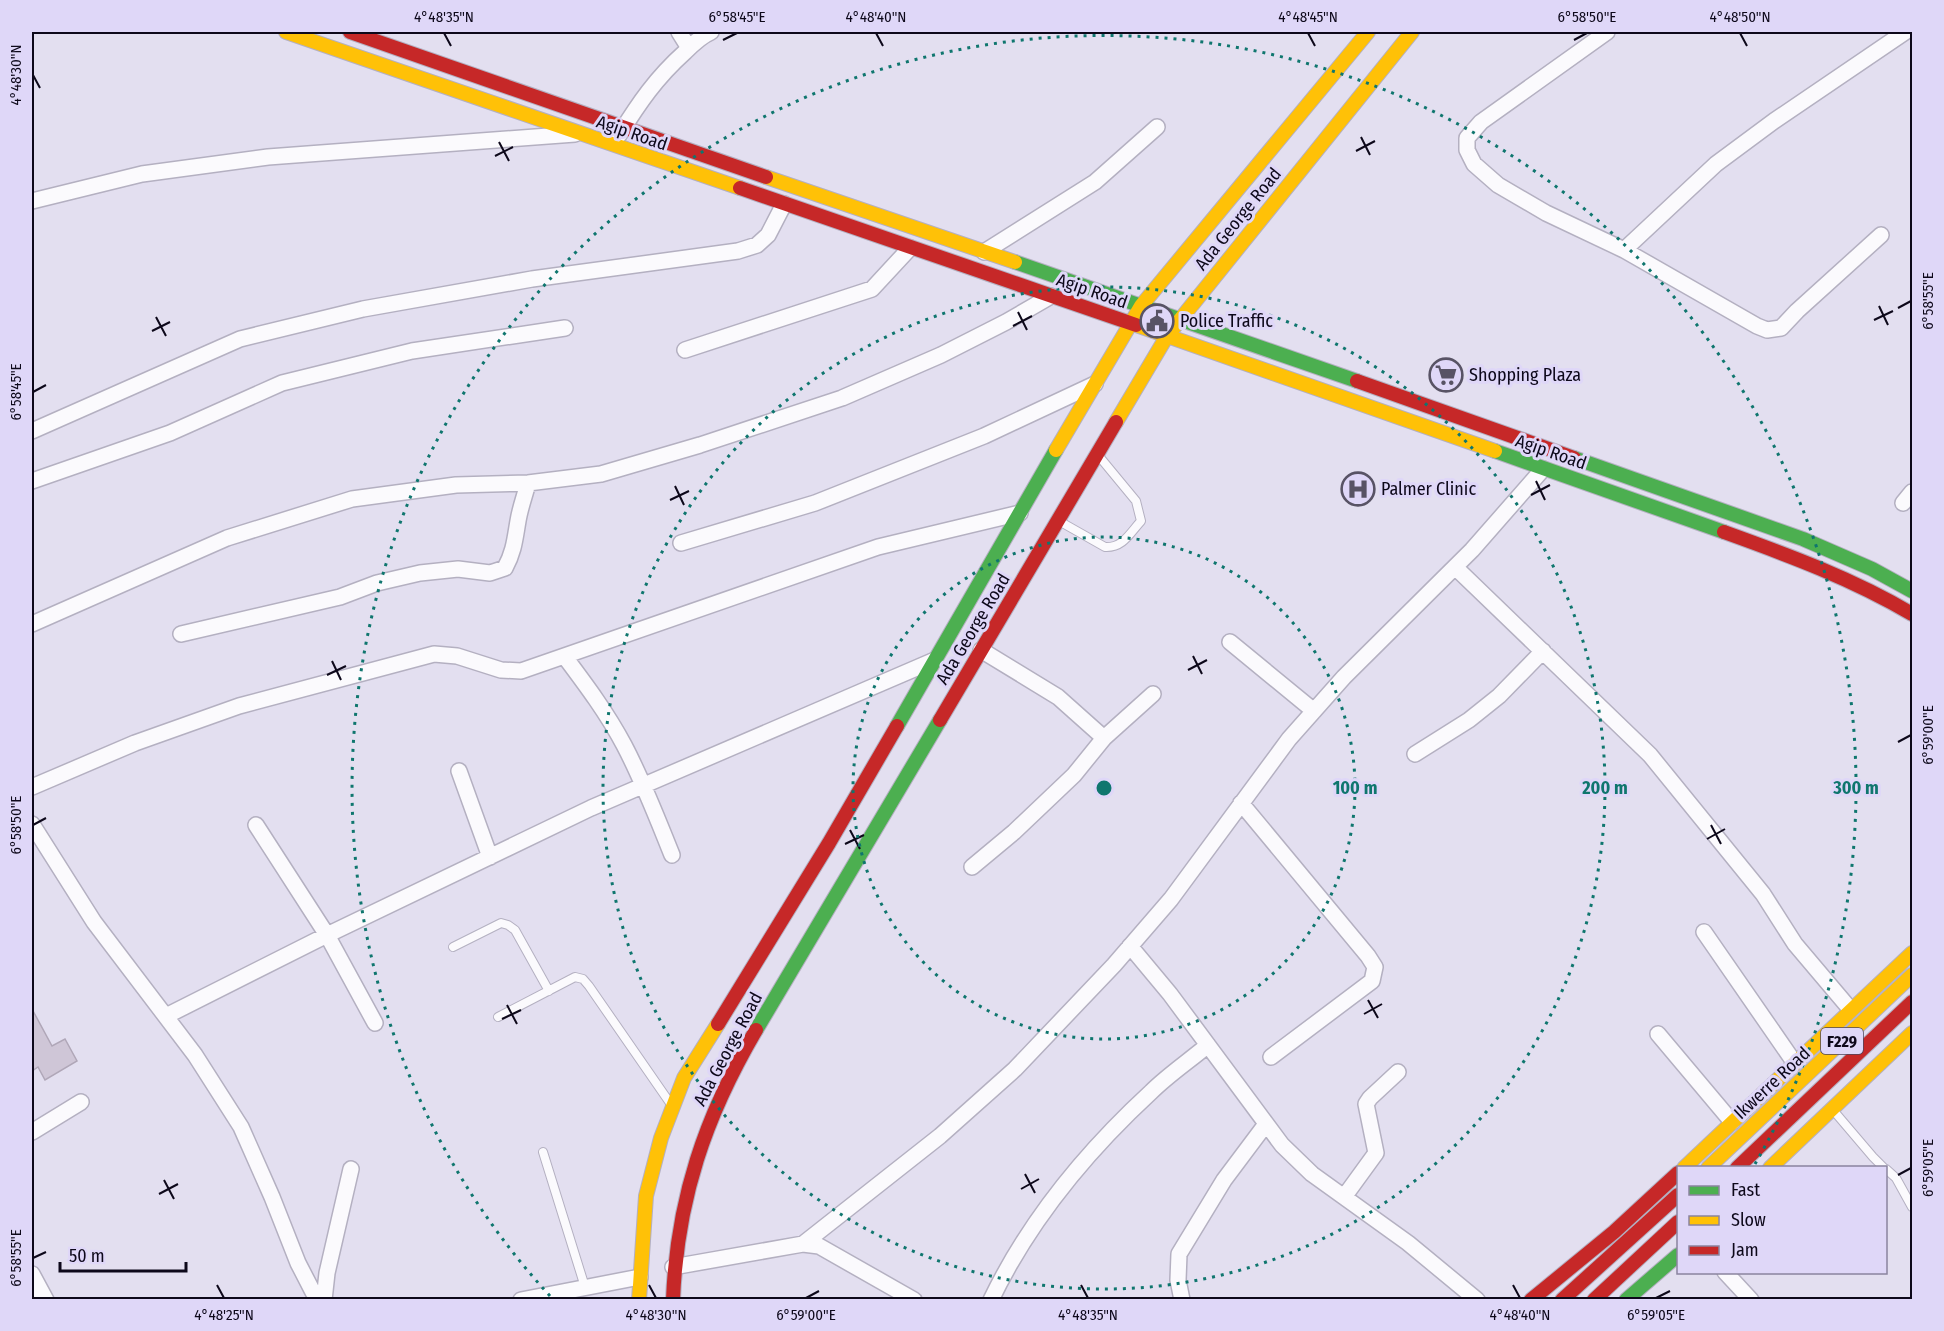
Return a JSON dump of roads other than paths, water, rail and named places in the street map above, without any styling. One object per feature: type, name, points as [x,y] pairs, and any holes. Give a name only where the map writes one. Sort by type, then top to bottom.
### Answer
[{"type":"street","name":"Agip Road","points":[[286,32],[1130,323],[1796,558],[1882,596],[1912,614]]},
{"type":"street","name":"Agip Road","points":[[353,32],[377,36],[623,128],[1180,319],[1803,539],[1892,578],[1912,591]]},
{"type":"street","points":[[679,32],[689,48]]},
{"type":"street","points":[[612,145],[645,93],[689,48],[711,32]]},
{"type":"street","name":"Ada George Road","points":[[639,1299],[646,1196],[661,1138],[684,1078],[829,843],[1141,306],[1368,32]]},
{"type":"street","name":"Ada George Road","points":[[673,1299],[673,1268],[683,1204],[694,1166],[719,1098],[777,994],[1167,336],[1412,32]]},
{"type":"street","points":[[1624,250],[1716,165],[1774,121],[1905,32]]},
{"type":"street","points":[[1603,33],[1481,122],[1467,138],[1467,150],[1474,164],[1498,185],[1546,213],[1624,250],[1767,330],[1781,328],[1881,235]]},
{"type":"street","points":[[984,252],[1095,182],[1157,127]]},
{"type":"street","points":[[32,201],[142,174],[268,157],[580,134]]},
{"type":"street","points":[[32,431],[240,339],[374,307],[532,279],[738,251],[757,246],[768,235],[784,204]]},
{"type":"street","points":[[685,350],[872,289],[910,248]]},
{"type":"street","points":[[32,624],[227,537],[352,499],[456,485],[528,483],[601,474],[700,445],[842,398],[941,355],[1051,296]]},
{"type":"street","points":[[32,481],[170,433],[282,383],[412,351],[565,328]]},
{"type":"street","points":[[681,543],[815,503],[973,440],[1095,384]]},
{"type":"street","points":[[803,1244],[940,1136],[1007,1077],[1171,899],[1289,739],[1344,677],[1455,567],[1543,469]]},
{"type":"street","points":[[181,634],[340,597],[377,583],[420,573],[458,569],[490,573],[505,568],[512,556],[518,520],[528,483]]},
{"type":"street","points":[[32,787],[135,742],[239,706],[434,654],[458,656],[501,670],[521,671],[878,547],[1020,513]]},
{"type":"street","points":[[1455,567],[1650,755],[1763,894],[1795,944],[1850,1009]]},
{"type":"street","points":[[1230,642],[1314,711]]},
{"type":"street","points":[[981,650],[1058,697],[1104,738]]},
{"type":"street","points":[[1415,754],[1468,720],[1498,696],[1544,651]]},
{"type":"street","points":[[564,657],[601,706],[623,744],[644,786],[672,855]]},
{"type":"street","points":[[166,1016],[327,934],[591,808],[935,660]]},
{"type":"street","points":[[972,867],[1014,832],[1074,775],[1104,738],[1153,694]]},
{"type":"street","points":[[459,771],[490,857]]},
{"type":"street","points":[[1241,803],[1375,967],[1372,981],[1271,1057]]},
{"type":"street","points":[[32,824],[94,922],[195,1054],[241,1126],[298,1263],[313,1292],[323,1299],[351,1169]]},
{"type":"street","points":[[256,825],[327,934],[375,1023]]},
{"type":"street","points":[[1704,932],[1794,1062]]},
{"type":"street","points":[[1130,946],[1170,994],[1282,1144],[1312,1174],[1408,1243],[1477,1299]]},
{"type":"street","points":[[1685,1166],[1912,953]]},
{"type":"street","name":"Ikwerre Road","points":[[1709,1166],[1912,975]]},
{"type":"street","name":"Ikwerre Road","points":[[1738,1166],[1912,1002]]},
{"type":"street","points":[[1771,1166],[1912,1033]]},
{"type":"street","points":[[1658,1034],[1732,1122]]},
{"type":"street","points":[[991,1299],[1002,1276],[1033,1226],[1090,1155],[1151,1091],[1208,1045]]},
{"type":"street","points":[[1344,1197],[1376,1153],[1366,1104],[1398,1071]]},
{"type":"street","points":[[32,1132],[81,1102]]},
{"type":"street","points":[[1182,1299],[1178,1280],[1179,1254],[1224,1180],[1266,1124]]},
{"type":"street","points":[[1531,1299],[1614,1232],[1677,1174]]},
{"type":"street","points":[[1562,1299],[1677,1196]]},
{"type":"street","points":[[1594,1299],[1677,1223]]},
{"type":"street","points":[[673,1268],[803,1244],[819,1246],[914,1299]]},
{"type":"street","points":[[1626,1299],[1677,1256]]},
{"type":"street","points":[[32,1274],[40,1297]]},
{"type":"street","points":[[1727,1274],[1751,1299]]},
{"type":"street","points":[[521,1299],[640,1277]]},
{"type":"lane","points":[[1058,520],[1106,547],[1120,545],[1141,520],[1136,501],[1097,455]]},
{"type":"lane","points":[[453,947],[501,923],[508,925],[515,930],[549,991]]},
{"type":"lane","points":[[498,1017],[575,977],[583,979],[672,1107]]},
{"type":"lane","points":[[1832,1109],[1872,1157],[1883,1166]]},
{"type":"lane","points":[[543,1152],[585,1287]]},
{"type":"lane","points":[[1887,1170],[1896,1178],[1912,1205]]},
{"type":"place","name":"Police Traffic","points":[[1157,321]]},
{"type":"place","name":"Shopping Plaza","points":[[1446,375]]},
{"type":"place","name":"Palmer Clinic","points":[[1358,489]]}]
